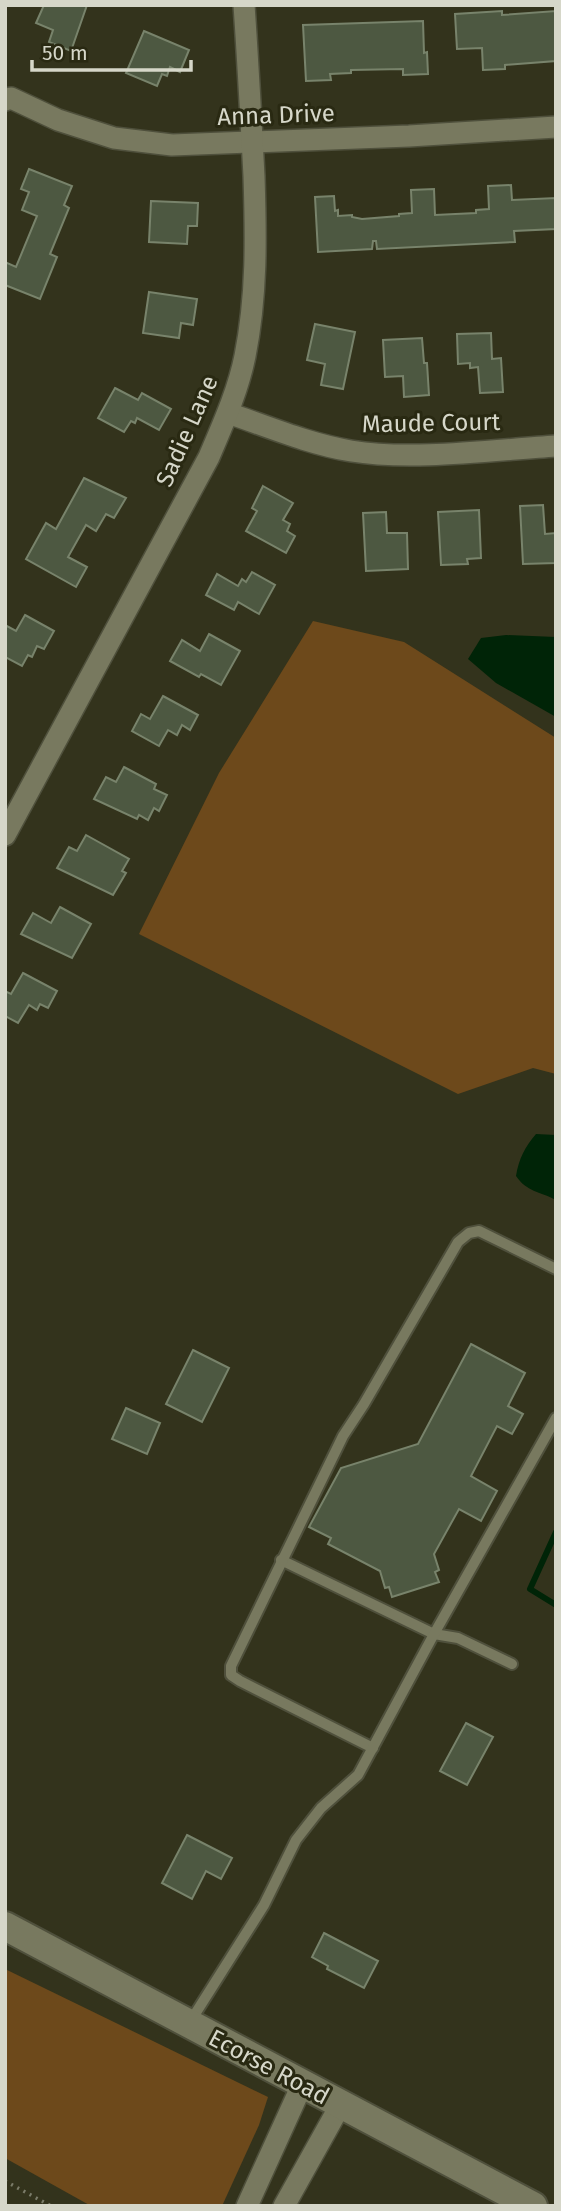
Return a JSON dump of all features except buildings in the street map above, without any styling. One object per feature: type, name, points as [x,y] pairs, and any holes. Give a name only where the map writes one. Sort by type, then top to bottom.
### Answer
[{"type":"main road","name":"Ecorse Road","points":[[5,1926],[533,2206]]},
{"type":"street","name":"Sadie Lane","points":[[5,835],[209,457],[228,413],[244,360],[254,292],[256,242],[244,5]]},
{"type":"street","name":"Anna Drive","points":[[5,100],[11,98],[58,120],[114,138],[172,145],[556,127]]},
{"type":"street","name":"Maude Court","points":[[228,413],[302,439],[355,452],[408,454],[556,446]]},
{"type":"street","points":[[247,2206],[302,2085]]},
{"type":"street","points":[[284,2206],[341,2104]]},
{"type":"lane","points":[[373,1748],[231,1675],[231,1666],[343,1436],[458,1242],[469,1233],[479,1231],[556,1269]]},
{"type":"lane","points":[[188,2025],[264,1905],[296,1840],[321,1808],[358,1775],[556,1418]]},
{"type":"lane","points":[[281,1560],[434,1634],[458,1639],[512,1664]]},
{"type":"path","points":[[5,2181],[51,2206]]},
{"type":"shaded area","points":[[313,621],[404,642],[556,738],[556,1074],[533,1068],[458,1094],[139,934],[219,773]]},
{"type":"shaded area","points":[[506,635],[556,637],[556,717],[496,683],[468,659],[481,638]]},
{"type":"shaded area","points":[[536,1134],[556,1135],[556,1200],[529,1188],[516,1176],[523,1153]]},
{"type":"shaded area","points":[[5,1969],[268,2097],[259,2125],[222,2206],[91,2206],[5,2158]]},
{"type":"waterway","points":[[556,1532],[530,1589],[556,1605]]}]
